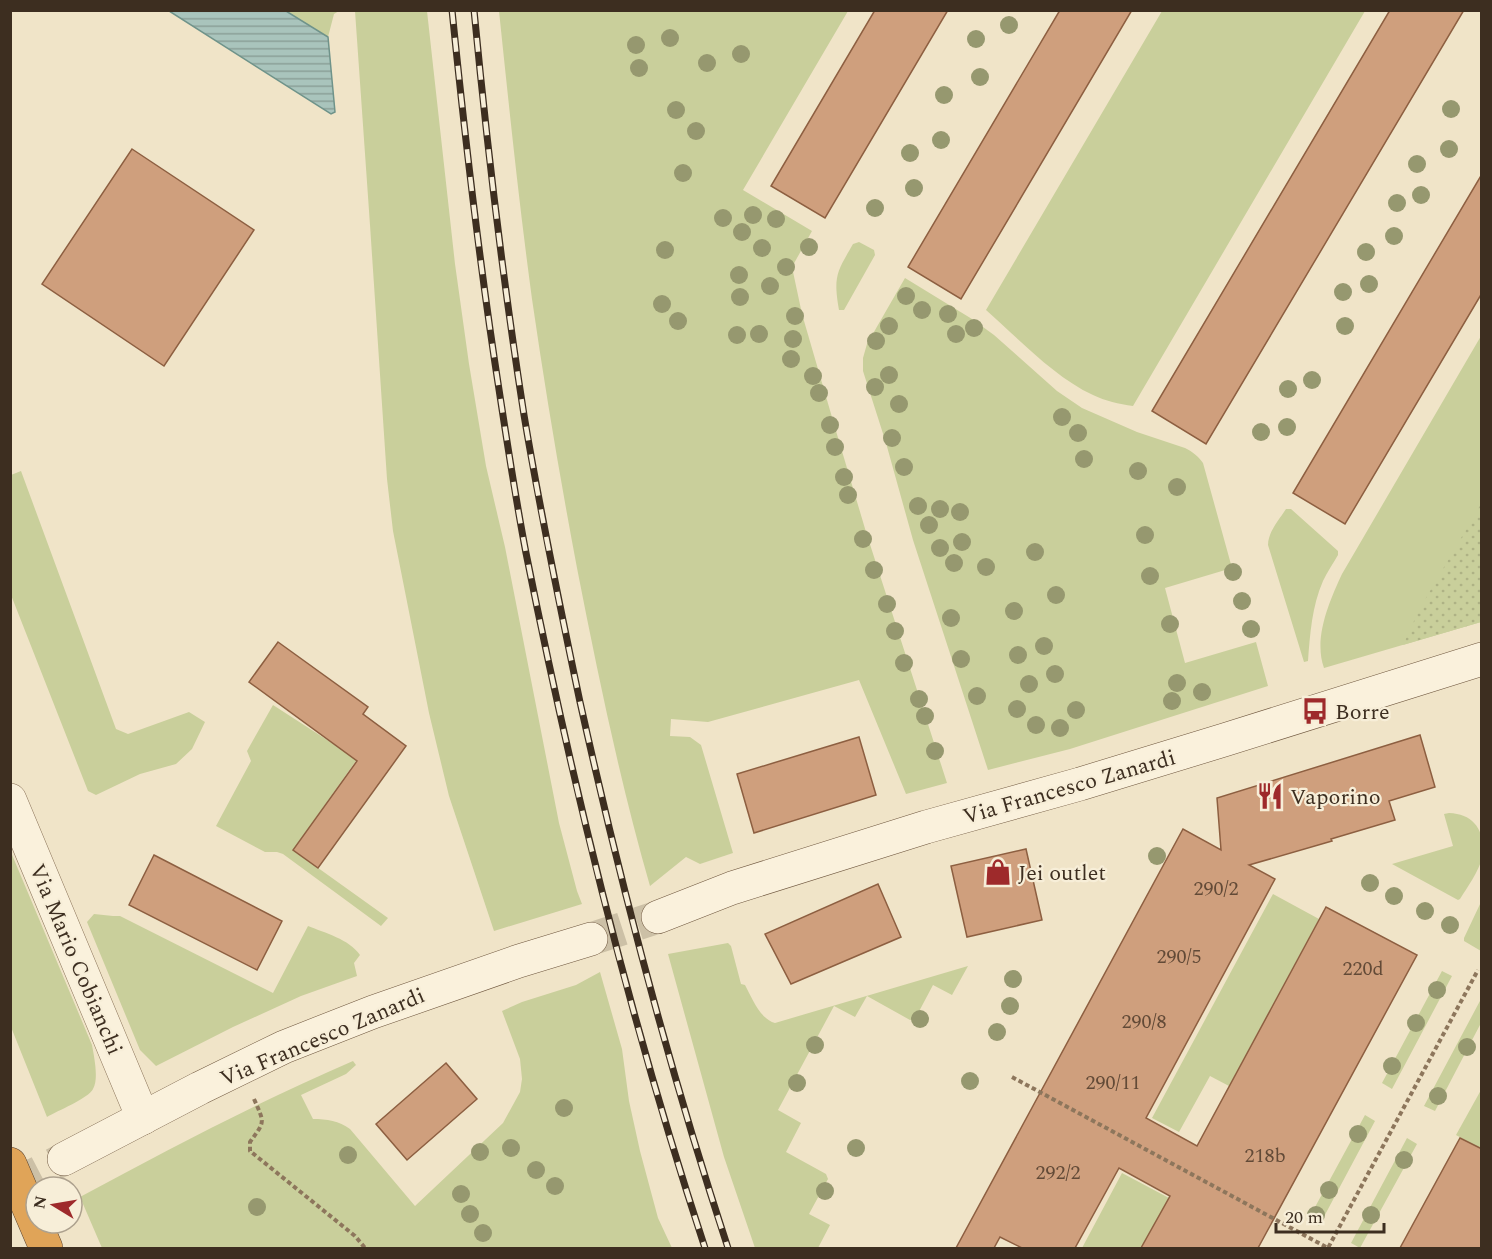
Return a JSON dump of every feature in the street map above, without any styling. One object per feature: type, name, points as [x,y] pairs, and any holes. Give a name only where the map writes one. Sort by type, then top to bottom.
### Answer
[{"type":"highway","points":[[10,1164],[46,1248]]},
{"type":"main road","name":"Via Francesco Zanardi","points":[[658,917],[732,888],[915,830],[1224,741],[1482,659]]},
{"type":"main road","name":"Via Mario Cobianchi","points":[[10,800],[143,1118]]},
{"type":"main road","name":"Via Francesco Zanardi","points":[[64,1159],[274,1052],[329,1029],[509,964],[591,939]]},
{"type":"path","points":[[1012,1077],[1328,1248],[1478,970]]},
{"type":"path","points":[[253,1099],[262,1119],[262,1126],[250,1142],[250,1151],[355,1236],[365,1248]]},
{"type":"green space","points":[[286,11],[339,11],[334,14],[328,37]]},
{"type":"green space","points":[[355,11],[427,11],[455,264],[486,466],[505,547],[559,823],[582,904],[494,931],[449,796],[429,713],[393,531],[387,479]]},
{"type":"green space","points":[[499,11],[848,11],[743,190],[812,231],[792,267],[802,314],[866,532],[947,783],[906,794],[859,680],[708,722],[671,719],[670,736],[690,737],[701,745],[733,853],[700,864],[686,857],[650,886],[601,688],[559,467],[527,263]]},
{"type":"green space","points":[[1162,11],[1365,11],[1133,406],[1098,397],[1064,378],[986,310]]},
{"type":"green space","points":[[859,242],[874,250],[875,255],[844,310],[839,310],[836,289],[838,275],[853,244]]},
{"type":"green space","points":[[905,278],[994,335],[1057,391],[1082,408],[1137,432],[1185,448],[1199,458],[1203,463],[1232,568],[1165,588],[1185,663],[1256,642],[1268,686],[1070,749],[988,770],[913,540],[863,371],[863,358],[867,344]]},
{"type":"green space","points":[[1481,336],[1481,622],[1324,668],[1320,644],[1324,619],[1342,574]]},
{"type":"green space","points":[[21,471],[116,729],[128,734],[189,712],[205,722],[192,749],[176,764],[140,774],[96,795],[88,791],[11,595],[11,475]]},
{"type":"green space","points":[[1481,504],[1481,622],[1403,645],[1420,608]]},
{"type":"green space","points":[[1286,509],[1291,509],[1338,551],[1316,600],[1308,661],[1304,662],[1268,545],[1272,531]]},
{"type":"green space","points":[[273,705],[338,747],[365,748],[293,850],[388,918],[381,926],[283,854],[265,852],[216,826],[251,761],[247,751]]},
{"type":"green space","points":[[1444,814],[1466,817],[1477,826],[1483,849],[1476,874],[1458,900],[1392,864],[1453,846]]},
{"type":"green space","points":[[10,850],[92,1045],[95,1061],[96,1079],[90,1093],[47,1117],[11,1027]]},
{"type":"green space","points":[[1273,894],[1319,919],[1229,1086],[1210,1076],[1179,1132],[1152,1118]]},
{"type":"green space","points":[[1481,902],[1481,951],[1464,941],[1464,938]]},
{"type":"green space","points":[[94,914],[120,916],[273,993],[308,926],[336,937],[355,949],[360,955],[354,963],[357,976],[301,996],[156,1066],[140,1050],[87,922]]},
{"type":"green space","points":[[728,943],[731,946],[741,984],[745,985],[761,1013],[775,1023],[968,966],[952,995],[933,985],[915,1019],[910,1020],[867,996],[855,1017],[834,1006],[778,1110],[801,1123],[786,1152],[826,1174],[828,1179],[809,1214],[830,1225],[818,1248],[755,1248],[724,1157],[668,954]]},
{"type":"green space","points":[[1442,971],[1452,976],[1392,1089],[1382,1083]]},
{"type":"green space","points":[[600,972],[622,1049],[629,1101],[640,1151],[658,1218],[672,1248],[102,1248],[84,1206],[84,1195],[249,1109],[353,1061],[356,1065],[346,1074],[301,1095],[313,1119],[333,1121],[350,1129],[415,1206],[503,1123],[520,1092],[522,1079],[520,1059],[502,1011],[522,1002],[576,985]]},
{"type":"green space","points":[[1481,999],[1481,1023],[1435,1111],[1424,1106]]},
{"type":"green space","points":[[1481,1090],[1481,1149],[1456,1135]]},
{"type":"green space","points":[[1365,1115],[1375,1121],[1319,1226],[1308,1220]]},
{"type":"green space","points":[[1407,1138],[1417,1144],[1360,1248],[1351,1243]]},
{"type":"green space","points":[[1122,1173],[1169,1198],[1141,1248],[1082,1248]]},
{"type":"water","points":[[169,11],[286,11],[328,37],[335,112],[331,114]]},
{"type":"building","points":[[875,10],[948,10],[825,218],[771,186]]},
{"type":"building","points":[[1060,10],[1132,10],[961,299],[908,267]]},
{"type":"building","points":[[1390,10],[1464,10],[1206,444],[1152,411]]},
{"type":"building","points":[[132,149],[254,230],[164,366],[42,284]]},
{"type":"building","points":[[1482,174],[1482,293],[1345,524],[1293,493]]},
{"type":"building","points":[[278,642],[368,707],[363,714],[406,746],[318,868],[293,850],[357,761],[249,682]]},
{"type":"building","points":[[1420,735],[1435,787],[1389,801],[1395,820],[1249,865],[1275,879],[1146,1118],[1197,1146],[1326,907],[1417,955],[1258,1248],[1141,1248],[1170,1196],[1119,1168],[1075,1248],[1022,1248],[1000,1237],[994,1248],[956,1248],[1183,829],[1221,850],[1217,798]]},
{"type":"building","points":[[859,737],[876,795],[754,833],[737,774]]},
{"type":"building","points":[[1026,849],[1042,920],[967,937],[951,866]]},
{"type":"building","points":[[154,855],[282,921],[257,970],[129,905]]},
{"type":"building","points":[[878,884],[901,937],[791,984],[765,934]]},
{"type":"building","points":[[446,1063],[477,1099],[407,1160],[376,1124]]},
{"type":"building","points":[[1460,1138],[1482,1149],[1482,1248],[1400,1248]]},
{"type":"tunnel","points":[[591,939],[658,917]]},
{"type":"tunnel","points":[[10,1187],[64,1159]]},
{"type":"railway","points":[[452,10],[486,300],[526,553],[563,729],[605,904],[652,1077],[705,1248]]},
{"type":"railway","points":[[474,10],[484,112],[516,365],[543,523],[580,702],[629,908],[666,1045],[728,1248]]},
{"type":"place","name":"Borre","points":[[1315,711]]},
{"type":"place","name":"Vaporino","points":[[1270,796]]},
{"type":"place","name":"Jei outlet","points":[[998,872]]}]
